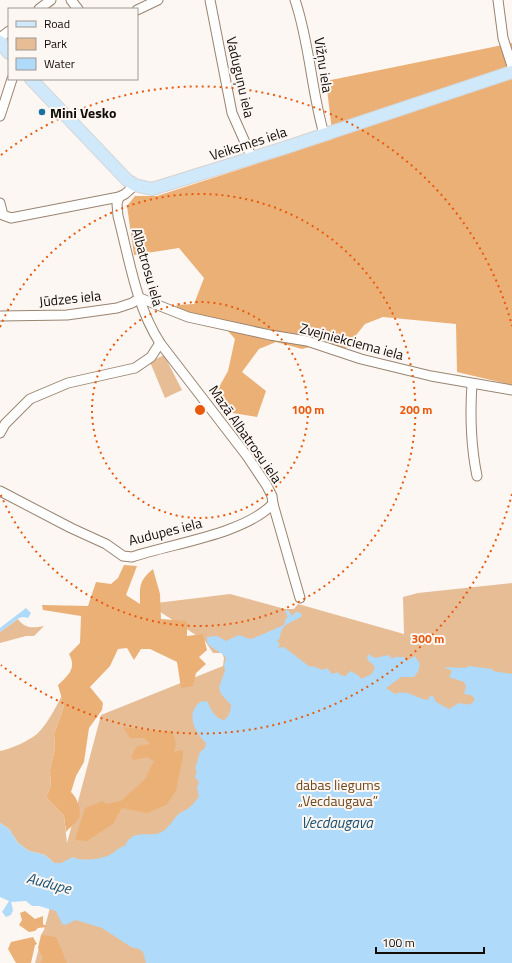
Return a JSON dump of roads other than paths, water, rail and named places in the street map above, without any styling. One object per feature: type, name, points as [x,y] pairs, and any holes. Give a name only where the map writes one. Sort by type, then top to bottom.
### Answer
[{"type":"main road","points":[[0,42],[8,52]]},
{"type":"main road","name":"Veiksmes iela","points":[[135,185],[152,189],[161,187],[512,72]]},
{"type":"main road","points":[[33,80],[124,177],[135,185]]},
{"type":"street","points":[[40,8],[51,0]]},
{"type":"street","points":[[71,0],[77,8]]},
{"type":"street","points":[[138,10],[158,0]]},
{"type":"street","name":"Vaduguņu iela","points":[[210,0],[232,113],[252,158]]},
{"type":"street","name":"Vižņu iela","points":[[295,0],[305,34],[316,103],[324,134]]},
{"type":"street","points":[[498,0],[503,38],[512,66]]},
{"type":"street","points":[[0,38],[8,32]]},
{"type":"street","points":[[0,116],[12,80]]},
{"type":"street","points":[[0,203],[3,215],[11,218],[119,196],[125,194],[135,185]]},
{"type":"street","name":"Albatrosu iela","points":[[119,196],[117,204],[118,216],[140,298],[151,329],[160,343]]},
{"type":"street","name":"Jūdzes iela","points":[[0,316],[67,315],[116,308],[132,303],[140,298]]},
{"type":"street","name":"Zvejniekciema iela","points":[[140,298],[188,317],[270,335],[307,341],[368,361],[431,376],[512,390]]},
{"type":"street","points":[[0,433],[5,424],[30,398],[68,383],[135,368],[151,357],[160,343]]},
{"type":"street","name":"Mazā Albatrosu iela","points":[[160,343],[204,398],[247,456],[267,486],[272,496],[300,598]]},
{"type":"street","points":[[472,384],[474,463],[477,476]]},
{"type":"street","name":"Audupes iela","points":[[0,491],[71,528],[106,544],[123,556],[132,557],[238,526],[265,513],[273,504]]},
{"type":"water","points":[[26,608],[31,613],[28,618],[19,618],[0,632],[0,628]]},
{"type":"water","name":"Vecdaugava","points":[[288,610],[292,616],[296,612],[301,613],[302,616],[285,626],[280,638],[277,641],[280,644],[278,648],[284,647],[310,667],[312,666],[323,670],[327,668],[332,674],[338,672],[340,675],[345,676],[351,671],[361,679],[372,674],[375,667],[367,659],[368,654],[375,658],[389,655],[392,659],[395,657],[404,657],[407,661],[415,656],[420,664],[418,672],[414,677],[401,677],[386,688],[395,694],[408,693],[428,700],[430,696],[433,696],[436,702],[449,709],[459,703],[470,704],[475,699],[471,695],[464,694],[466,686],[464,682],[449,677],[452,671],[444,667],[465,668],[469,666],[492,669],[493,671],[512,674],[512,963],[146,963],[143,952],[139,949],[131,947],[102,928],[76,920],[65,925],[62,924],[56,911],[39,906],[32,906],[26,901],[11,902],[13,910],[11,915],[6,917],[2,912],[9,901],[0,897],[0,823],[9,829],[18,843],[29,851],[45,855],[54,863],[61,863],[73,857],[76,859],[86,860],[108,856],[125,846],[127,841],[134,836],[160,833],[167,828],[180,813],[192,805],[199,797],[197,788],[199,782],[195,777],[197,771],[195,769],[200,752],[205,748],[206,743],[195,729],[192,718],[193,712],[200,702],[207,701],[215,715],[224,720],[226,719],[231,707],[231,705],[221,694],[219,687],[225,671],[224,665],[226,658],[207,643],[207,637],[217,636],[226,641],[239,635],[250,639],[254,638],[284,625],[286,618],[288,617],[285,611]]},
{"type":"place","name":"Mini Vesko","points":[[42,112]]},
{"type":"park label","name":"dabas liegums „Vecdaugava”","points":[[338,792]]},
{"type":"water label","name":"Audupe","points":[[49,883]]}]
